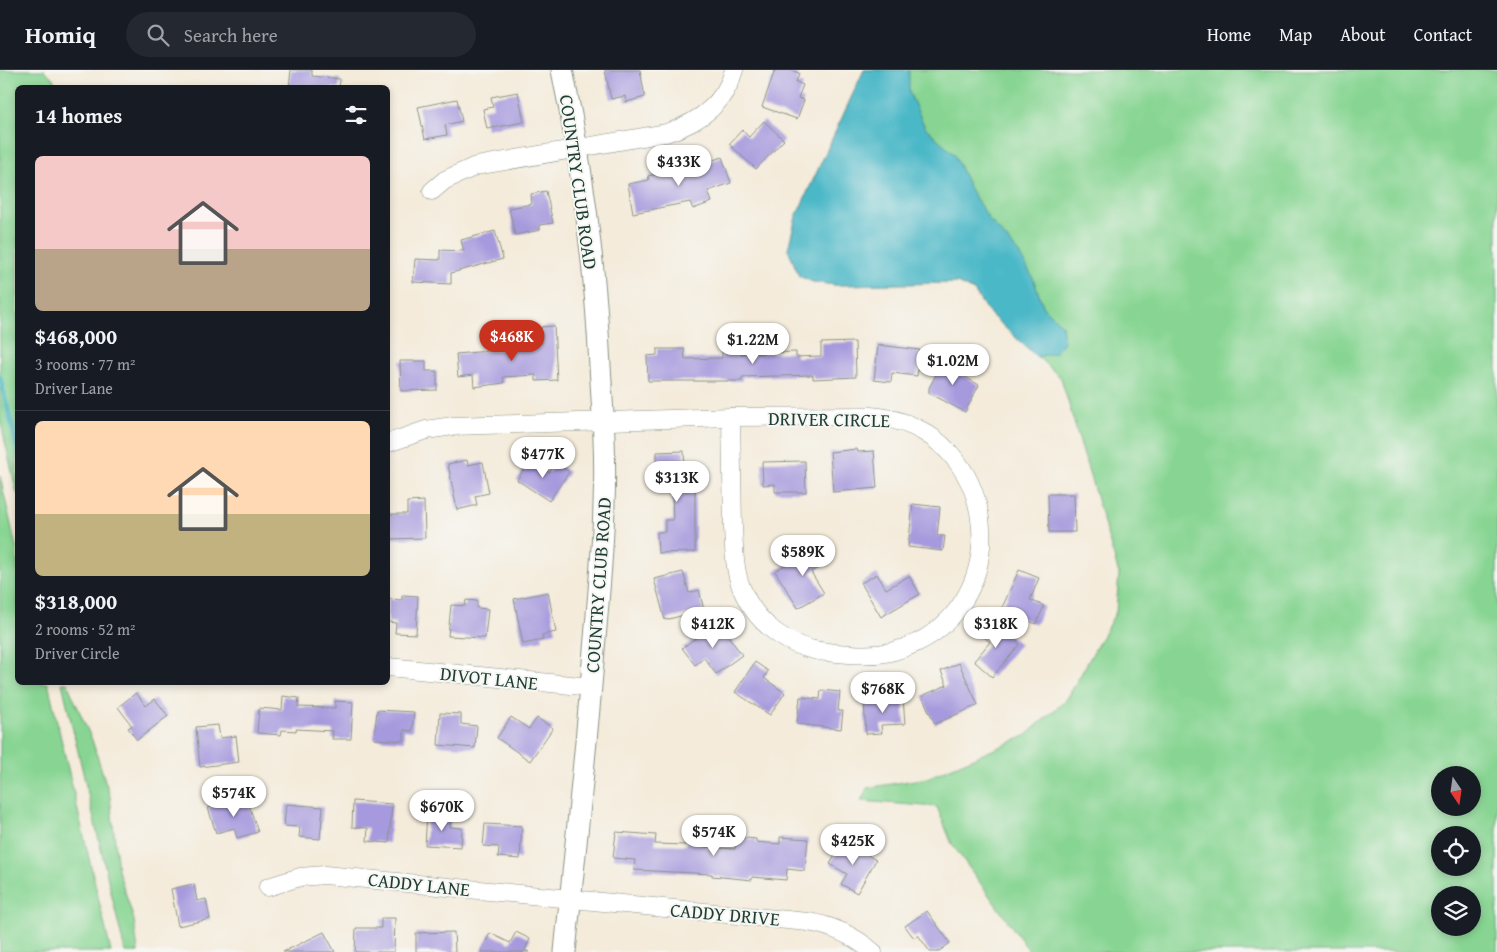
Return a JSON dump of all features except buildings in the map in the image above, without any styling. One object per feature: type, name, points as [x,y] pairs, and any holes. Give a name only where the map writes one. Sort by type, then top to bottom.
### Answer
[{"type":"street","name":"COUNTRY CLUB ROAD","points":[[562,70],[578,149],[586,205],[597,313],[603,421],[604,502],[591,687],[565,952]]},
{"type":"street","points":[[432,191],[445,180],[476,166],[666,133],[684,128],[700,118],[721,99],[734,70]]},
{"type":"street","name":"DRIVER CIRCLE","points":[[390,442],[426,430],[453,426],[731,418],[882,417],[910,424],[935,438],[952,454],[968,479],[978,503],[981,520],[982,536],[977,569],[963,599],[942,625],[927,636],[911,644],[877,654],[859,656],[806,648],[782,637],[771,629],[753,610],[746,598],[737,573],[733,513],[731,418]]},
{"type":"street","name":"DIVOT LANE","points":[[390,667],[591,687]]},
{"type":"street","name":"CADDY LANE","points":[[268,887],[300,877],[325,875],[570,898]]},
{"type":"street","name":"CADDY DRIVE","points":[[570,898],[823,925],[850,936],[873,952]]},
{"type":"green space","points":[[0,70],[44,70],[52,77],[57,85],[15,85],[15,485],[0,419]]},
{"type":"green space","points":[[864,70],[1497,70],[1497,952],[1030,952],[952,844],[937,807],[861,801],[867,788],[927,778],[1025,736],[1067,699],[1116,612],[1119,574],[1061,378],[988,312],[974,291],[957,283],[835,285],[813,282],[799,276],[788,249],[796,217]]},
{"type":"green space","points":[[0,476],[15,542],[15,685],[48,685],[111,952],[0,952]]},
{"type":"green space","points":[[62,685],[68,685],[92,740],[110,796],[118,870],[134,920],[138,952],[125,952]]},
{"type":"water","points":[[864,70],[909,70],[909,92],[925,127],[954,154],[970,189],[988,218],[1018,252],[1033,278],[1044,308],[1062,325],[1064,342],[1055,353],[1037,357],[988,312],[974,291],[957,283],[835,285],[813,282],[799,276],[788,249],[796,217]]},
{"type":"waterway","points":[[0,377],[15,439]]}]
